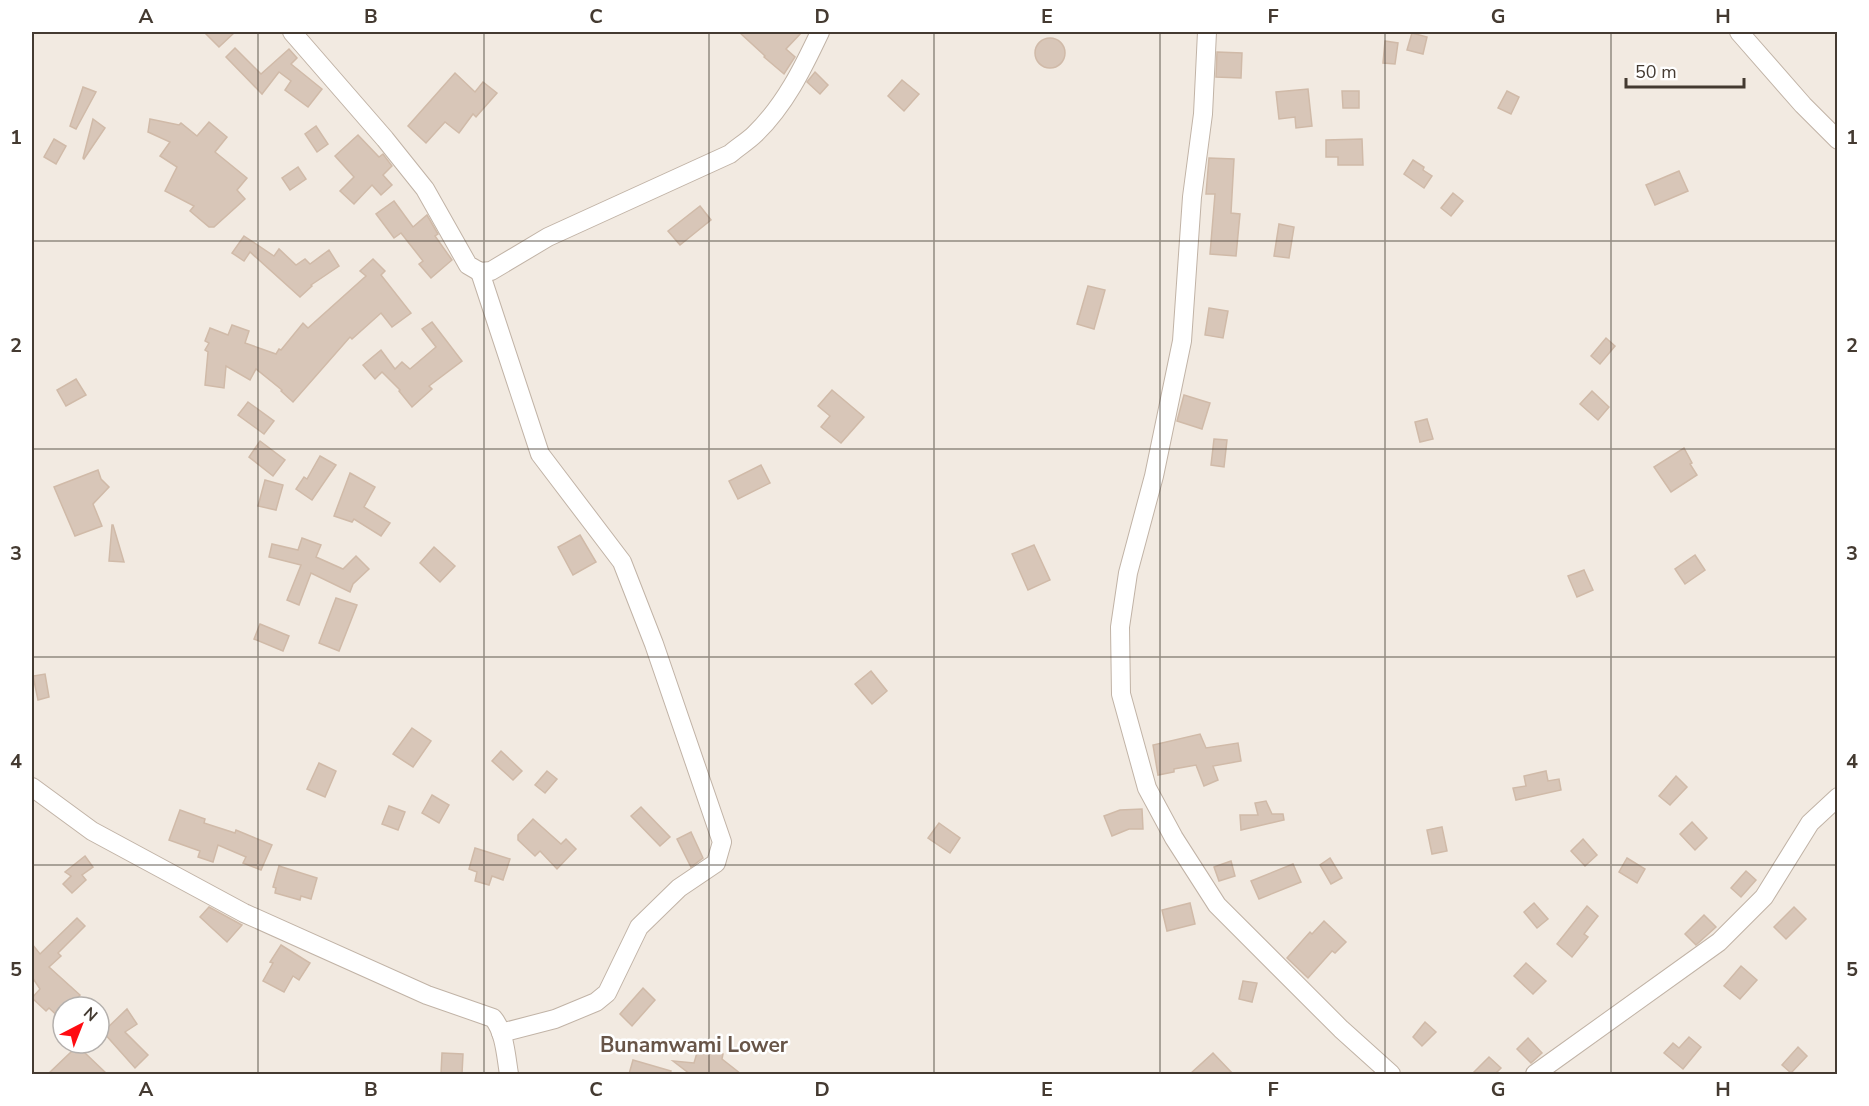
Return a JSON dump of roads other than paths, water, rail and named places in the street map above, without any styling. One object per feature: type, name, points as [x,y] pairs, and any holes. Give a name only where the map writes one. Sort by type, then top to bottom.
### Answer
[{"type":"street","points":[[292,32],[425,189],[468,265],[480,272],[491,271],[548,237],[730,154],[755,134],[779,106],[801,71],[820,32]]},
{"type":"street","points":[[1207,32],[1203,114],[1192,197],[1182,341],[1154,476],[1128,573],[1120,627],[1121,694],[1147,788],[1174,838],[1216,905],[1341,1029],[1391,1074]]},
{"type":"street","points":[[1739,32],[1803,105],[1838,140]]},
{"type":"street","points":[[480,272],[540,454],[622,562],[654,644],[722,842],[716,863],[679,888],[639,927],[607,993],[596,1002],[555,1019],[501,1033]]},
{"type":"street","points":[[32,787],[92,831],[244,913],[427,995],[493,1018],[501,1033],[509,1074]]},
{"type":"street","points":[[1535,1074],[1719,942],[1764,897],[1810,823],[1838,797]]},
{"type":"district","name":"Bunamwami Lower","points":[[694,1045]]}]
